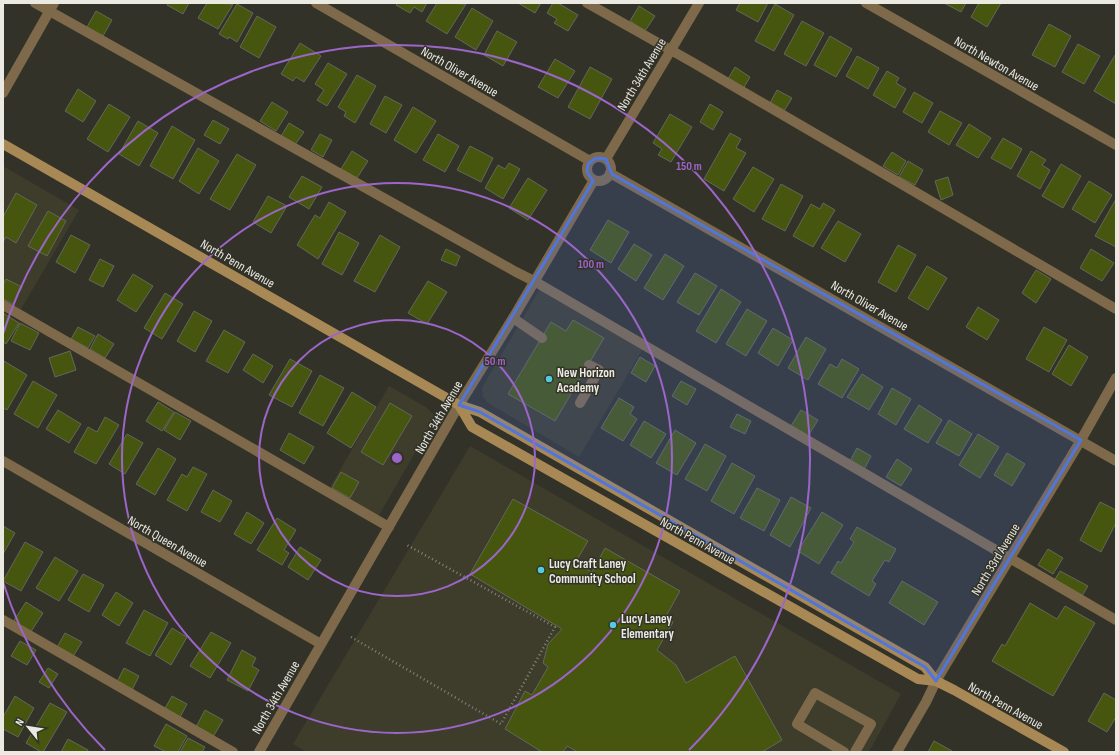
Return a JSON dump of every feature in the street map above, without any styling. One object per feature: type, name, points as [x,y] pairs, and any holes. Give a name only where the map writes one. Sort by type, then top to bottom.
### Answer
[{"type":"main road","name":"North Penn Avenue","points":[[3,144],[459,405],[480,412],[925,667],[936,681]]},
{"type":"main road","name":"North Penn Avenue","points":[[459,405],[472,427],[918,679],[936,681],[1064,752]]},
{"type":"street","points":[[35,3],[52,7],[534,281],[1116,620]]},
{"type":"street","name":"North Oliver Avenue","points":[[316,3],[590,161]]},
{"type":"street","points":[[587,3],[670,49],[1116,309]]},
{"type":"street","name":"North 34th Avenue","points":[[606,159],[670,49],[699,3]]},
{"type":"street","name":"North Newton Avenue","points":[[866,3],[1116,146]]},
{"type":"street","points":[[3,93],[52,7]]},
{"type":"street","points":[[596,158],[606,159],[610,165],[610,173],[605,180],[598,181],[591,178],[587,172],[590,161],[596,158]]},
{"type":"street","name":"North Oliver Avenue","points":[[610,173],[1116,460]]},
{"type":"street","name":"North 34th Avenue","points":[[263,750],[321,644],[459,405],[513,318],[594,180]]},
{"type":"street","points":[[3,305],[389,527]]},
{"type":"street","points":[[513,318],[542,338]]},
{"type":"street","points":[[580,403],[598,370],[589,365]]},
{"type":"street","name":"North 33rd Avenue","points":[[896,752],[926,702],[936,681],[1011,558],[1116,378]]},
{"type":"street","name":"North Queen Avenue","points":[[3,461],[321,644]]},
{"type":"street","points":[[3,620],[233,752]]},
{"type":"street","points":[[844,752],[797,724],[815,693],[871,724],[859,751]]},
{"type":"path","points":[[351,638],[501,724],[555,627],[405,544]]},
{"type":"highlighted area","points":[[596,158],[606,159],[612,174],[1081,440],[936,681],[925,667],[480,412],[459,405],[593,181],[587,172],[588,164]]},
{"type":"shaded area","points":[[3,166],[79,210],[20,311],[3,301]]},
{"type":"shaded area","points":[[541,287],[644,347],[579,457],[488,403],[483,397],[482,388]]},
{"type":"shaded area","points":[[389,386],[426,407],[434,415],[431,425],[378,517],[330,487]]},
{"type":"shaded area","name":"Lucy Craft Laney Community School","points":[[470,446],[901,694],[869,752],[307,752],[293,744]]},
{"type":"building","points":[[168,3],[189,3],[183,14],[167,5]]},
{"type":"building","points":[[207,3],[233,4],[218,29],[198,18]]},
{"type":"building","points":[[398,3],[427,3],[422,12],[414,7],[410,13],[396,5]]},
{"type":"building","points":[[437,3],[466,4],[447,34],[426,21]]},
{"type":"building","points":[[518,3],[541,3],[535,13]]},
{"type":"building","points":[[553,3],[558,3],[578,15],[568,31],[554,23],[557,19],[547,13]]},
{"type":"building","points":[[740,3],[768,3],[758,22],[736,10]]},
{"type":"building","points":[[944,3],[966,3],[961,12]]},
{"type":"building","points":[[979,3],[1001,3],[987,27],[971,17]]},
{"type":"building","points":[[237,4],[253,13],[237,42],[229,37],[228,39],[219,34]]},
{"type":"building","points":[[775,4],[794,15],[774,51],[755,41]]},
{"type":"building","points":[[639,6],[655,16],[645,31],[630,21]]},
{"type":"building","points":[[472,8],[493,21],[476,50],[455,37]]},
{"type":"building","points":[[96,11],[112,20],[103,36],[87,27]]},
{"type":"building","points":[[257,16],[276,27],[259,58],[240,47]]},
{"type":"building","points":[[802,21],[824,33],[806,66],[784,54]]},
{"type":"building","points":[[1049,24],[1071,36],[1055,67],[1032,55]]},
{"type":"building","points":[[497,31],[517,42],[503,66],[484,55]]},
{"type":"building","points":[[830,36],[852,49],[836,77],[814,65]]},
{"type":"building","points":[[300,43],[321,56],[304,82],[296,77],[293,81],[281,74]]},
{"type":"building","points":[[1078,44],[1100,56],[1084,84],[1062,72]]},
{"type":"building","points":[[1115,55],[1116,56],[1116,104],[1094,91]]},
{"type":"building","points":[[857,56],[879,68],[868,89],[846,76]]},
{"type":"building","points":[[555,59],[575,71],[558,98],[538,87]]},
{"type":"building","points":[[328,63],[347,74],[327,106],[317,100],[324,90],[315,84]]},
{"type":"building","points":[[590,67],[612,79],[590,119],[568,107]]},
{"type":"building","points":[[735,67],[750,77],[743,89],[728,79]]},
{"type":"building","points":[[887,71],[899,78],[896,83],[906,89],[895,108],[873,95]]},
{"type":"building","points":[[357,75],[376,86],[355,123],[344,116],[346,112],[338,107]]},
{"type":"building","points":[[78,89],[96,101],[83,122],[65,111]]},
{"type":"building","points":[[777,90],[792,98],[784,111],[770,103]]},
{"type":"building","points":[[914,92],[933,103],[922,123],[903,112]]},
{"type":"building","points":[[385,96],[402,105],[386,133],[370,124]]},
{"type":"building","points":[[272,102],[288,112],[276,131],[260,121]]},
{"type":"building","points":[[109,104],[130,117],[108,152],[87,139]]},
{"type":"building","points":[[710,104],[723,112],[713,130],[700,122]]},
{"type":"building","points":[[413,107],[436,121],[416,153],[394,140]]},
{"type":"building","points":[[940,111],[962,123],[949,145],[928,132]]},
{"type":"building","points":[[670,114],[692,127],[671,162],[658,155],[662,149],[653,143]]},
{"type":"building","points":[[213,120],[229,129],[220,144],[204,135]]},
{"type":"building","points":[[138,121],[158,133],[139,166],[119,154]]},
{"type":"building","points":[[289,123],[304,132],[294,146],[280,138]]},
{"type":"building","points":[[969,124],[991,138],[978,158],[956,145]]},
{"type":"building","points":[[172,126],[195,140],[173,179],[150,166]]},
{"type":"building","points":[[730,133],[741,139],[736,148],[746,153],[724,191],[704,179]]},
{"type":"building","points":[[320,134],[332,140],[323,157],[311,150]]},
{"type":"building","points":[[438,134],[459,146],[445,172],[423,160]]},
{"type":"building","points":[[1003,138],[1022,149],[1011,169],[991,158]]},
{"type":"building","points":[[470,146],[493,158],[481,182],[457,170]]},
{"type":"building","points":[[198,148],[219,161],[199,194],[179,181]]},
{"type":"building","points":[[352,151],[368,161],[357,178],[341,169]]},
{"type":"building","points":[[1031,151],[1046,160],[1042,165],[1050,170],[1040,189],[1017,176]]},
{"type":"building","points":[[892,152],[906,161],[898,175],[883,166]]},
{"type":"building","points":[[237,154],[256,165],[230,210],[210,199]]},
{"type":"building","points":[[908,161],[923,170],[915,185],[899,177]]},
{"type":"building","points":[[509,163],[520,169],[503,199],[485,188],[498,165],[505,169]]},
{"type":"building","points":[[1061,164],[1081,176],[1063,208],[1042,196]]},
{"type":"building","points":[[753,167],[774,179],[754,212],[733,199]]},
{"type":"building","points":[[302,176],[322,187],[309,209],[289,197]]},
{"type":"building","points":[[948,177],[953,195],[941,200],[935,181]]},
{"type":"building","points":[[528,178],[547,190],[528,220],[509,208]]},
{"type":"building","points":[[1089,181],[1112,195],[1095,223],[1072,209]]},
{"type":"building","points":[[781,184],[803,196],[785,231],[762,219]]},
{"type":"building","points":[[16,193],[37,205],[16,243],[6,237],[3,242],[3,217]]},
{"type":"building","points":[[268,196],[287,206],[271,233],[253,222]]},
{"type":"building","points":[[1116,199],[1116,247],[1095,236]]},
{"type":"building","points":[[329,202],[346,212],[318,259],[297,245],[315,215],[320,218]]},
{"type":"building","points":[[823,203],[835,210],[813,247],[793,236],[811,204],[820,209]]},
{"type":"building","points":[[48,211],[66,221],[47,256],[28,246]]},
{"type":"building","points":[[608,220],[629,232],[611,263],[590,250]]},
{"type":"building","points":[[838,221],[861,234],[845,262],[821,248]]},
{"type":"building","points":[[339,232],[359,243],[342,275],[322,264]]},
{"type":"building","points":[[71,235],[90,245],[75,273],[56,262]]},
{"type":"building","points":[[380,235],[400,247],[375,292],[354,281]]},
{"type":"building","points":[[634,244],[652,255],[636,281],[618,269]]},
{"type":"building","points":[[898,245],[916,255],[896,292],[878,282]]},
{"type":"building","points":[[446,249],[460,256],[456,266],[441,260]]},
{"type":"building","points":[[1091,249],[1114,263],[1102,281],[1080,268]]},
{"type":"building","points":[[665,254],[684,266],[663,300],[644,288]]},
{"type":"building","points":[[100,259],[114,266],[103,287],[89,280]]},
{"type":"building","points":[[927,266],[947,278],[928,310],[908,298]]},
{"type":"building","points":[[1036,270],[1051,279],[1036,303],[1022,293]]},
{"type":"building","points":[[695,273],[717,286],[699,315],[677,302]]},
{"type":"building","points":[[133,274],[153,286],[136,312],[117,300]]},
{"type":"building","points":[[6,279],[22,287],[13,304],[3,299],[3,285]]},
{"type":"building","points":[[428,281],[447,292],[427,324],[408,313]]},
{"type":"building","points":[[721,289],[741,302],[716,343],[696,331]]},
{"type":"building","points":[[165,293],[183,304],[162,339],[144,328]]},
{"type":"building","points":[[978,307],[999,320],[987,340],[966,327]]},
{"type":"building","points":[[747,309],[767,321],[746,356],[726,344]]},
{"type":"building","points":[[194,311],[212,321],[195,352],[177,341]]},
{"type":"building","points":[[3,313],[19,323],[6,344],[3,342]]},
{"type":"building","name":"New Horizon Academy","points":[[573,320],[604,338],[555,421],[508,394],[551,322],[566,331]]},
{"type":"building","points":[[20,323],[39,333],[30,350],[11,341]]},
{"type":"building","points":[[78,327],[95,336],[88,348],[71,339]]},
{"type":"building","points":[[1044,327],[1067,340],[1049,372],[1026,359]]},
{"type":"building","points":[[773,328],[793,340],[778,366],[758,353]]},
{"type":"building","points":[[224,330],[245,342],[228,373],[206,361]]},
{"type":"building","points":[[98,334],[114,344],[105,358],[90,349]]},
{"type":"building","points":[[806,337],[826,349],[808,380],[788,368]]},
{"type":"building","points":[[1069,345],[1088,357],[1071,386],[1052,374]]},
{"type":"building","points":[[70,351],[76,370],[55,377],[49,358]]},
{"type":"building","points":[[253,354],[273,366],[263,383],[243,370]]},
{"type":"building","points":[[640,357],[655,366],[646,382],[631,373]]},
{"type":"building","points":[[290,359],[312,371],[292,407],[269,395]]},
{"type":"building","points":[[842,359],[859,369],[842,398],[818,384],[830,364],[837,368]]},
{"type":"building","points":[[4,361],[27,375],[7,410],[3,408]]},
{"type":"building","points":[[862,374],[883,387],[869,410],[847,397]]},
{"type":"building","points":[[320,375],[344,388],[323,426],[299,413]]},
{"type":"building","points":[[33,381],[57,395],[38,428],[14,414]]},
{"type":"building","points":[[681,381],[696,389],[687,405],[672,396]]},
{"type":"building","points":[[892,388],[911,399],[896,425],[878,414]]},
{"type":"building","points":[[352,392],[376,407],[351,448],[327,433]]},
{"type":"building","points":[[619,398],[634,407],[630,414],[637,419],[623,441],[601,428]]},
{"type":"building","points":[[158,402],[174,412],[162,431],[146,421]]},
{"type":"building","points":[[390,403],[412,416],[383,465],[361,452]]},
{"type":"building","points":[[919,405],[942,420],[928,443],[904,429]]},
{"type":"building","points":[[58,410],[81,424],[69,443],[46,429]]},
{"type":"building","points":[[801,410],[818,420],[808,436],[791,426]]},
{"type":"building","points":[[175,412],[191,421],[180,440],[164,430]]},
{"type":"building","points":[[737,414],[751,421],[745,434],[730,427]]},
{"type":"building","points":[[105,417],[119,425],[96,464],[74,452],[88,427],[97,432]]},
{"type":"building","points":[[949,420],[972,434],[959,456],[936,443]]},
{"type":"building","points":[[644,421],[666,434],[651,458],[630,445]]},
{"type":"building","points":[[675,430],[696,443],[677,475],[656,463]]},
{"type":"building","points":[[289,433],[314,447],[304,464],[280,450]]},
{"type":"building","points":[[127,434],[143,443],[125,474],[109,464]]},
{"type":"building","points":[[978,434],[999,447],[980,478],[959,465]]},
{"type":"building","points":[[705,444],[726,456],[707,491],[685,479]]},
{"type":"building","points":[[158,448],[176,459],[155,495],[136,484]]},
{"type":"building","points":[[857,448],[871,456],[864,470],[849,463]]},
{"type":"building","points":[[1007,453],[1025,464],[1012,486],[994,475]]},
{"type":"building","points":[[897,459],[912,469],[901,486],[886,477]]},
{"type":"building","points":[[732,463],[755,476],[734,514],[711,501]]},
{"type":"building","points":[[193,467],[207,474],[187,511],[167,500],[182,474],[187,477]]},
{"type":"building","points":[[341,472],[359,482],[350,498],[332,488]]},
{"type":"building","points":[[757,488],[780,500],[764,531],[740,518]]},
{"type":"building","points":[[213,490],[232,501],[220,522],[201,512]]},
{"type":"building","points":[[791,497],[811,508],[790,547],[770,535]]},
{"type":"building","name":"Lucy Laney Elementary","points":[[513,499],[588,541],[575,563],[592,572],[605,548],[680,591],[665,618],[673,622],[657,650],[676,665],[686,683],[735,656],[782,740],[762,752],[578,752],[567,746],[563,752],[542,752],[505,729],[525,691],[532,695],[548,667],[543,663],[548,644],[562,629],[470,574]]},
{"type":"building","points":[[1100,502],[1116,510],[1116,523],[1101,552],[1080,540]]},
{"type":"building","points":[[247,512],[264,523],[251,544],[234,534]]},
{"type":"building","points":[[822,512],[843,525],[819,564],[798,551]]},
{"type":"building","points":[[277,518],[296,530],[284,550],[289,553],[282,565],[257,550]]},
{"type":"building","points":[[3,526],[15,533],[3,554]]},
{"type":"building","points":[[857,527],[896,549],[889,562],[885,560],[872,581],[876,584],[869,596],[831,573],[838,561],[841,563],[854,542],[850,539]]},
{"type":"building","points":[[25,542],[43,552],[21,591],[3,581]]},
{"type":"building","points":[[300,547],[321,560],[308,580],[288,567]]},
{"type":"building","points":[[1048,549],[1063,558],[1053,574],[1038,565]]},
{"type":"building","points":[[55,557],[78,571],[59,601],[36,588]]},
{"type":"building","points":[[1060,571],[1088,586],[1082,596],[1054,581]]},
{"type":"building","points":[[83,574],[104,585],[89,612],[68,600]]},
{"type":"building","points":[[902,581],[938,602],[924,625],[889,603]]},
{"type":"building","points":[[116,592],[133,603],[119,626],[102,615]]},
{"type":"building","points":[[26,602],[43,613],[30,633],[13,622]]},
{"type":"building","points":[[1030,603],[1057,619],[1065,606],[1095,623],[1053,696],[992,661],[1002,644],[1005,646]]},
{"type":"building","points":[[144,610],[168,623],[150,656],[126,643]]},
{"type":"building","points":[[172,628],[187,637],[171,665],[155,655]]},
{"type":"building","points":[[211,632],[231,643],[210,678],[190,666]]},
{"type":"building","points":[[65,633],[82,642],[72,658],[56,649]]},
{"type":"building","points":[[20,641],[36,650],[27,665],[11,656]]},
{"type":"building","points":[[242,650],[256,658],[252,666],[259,670],[248,691],[227,680]]},
{"type":"building","points":[[48,668],[58,674],[49,688],[39,682]]},
{"type":"building","points":[[124,668],[139,676],[131,692],[116,684]]},
{"type":"building","points":[[1104,693],[1116,700],[1116,717],[1107,732],[1088,721]]},
{"type":"building","points":[[15,696],[34,708],[18,737],[3,729],[3,717]]},
{"type":"building","points":[[172,696],[187,704],[179,719],[164,710]]},
{"type":"building","points":[[50,703],[67,712],[43,752],[41,752],[26,743]]},
{"type":"building","points":[[205,710],[223,720],[213,737],[196,727]]},
{"type":"building","points":[[166,724],[187,736],[178,752],[166,752],[154,746]]},
{"type":"building","points":[[188,738],[205,747],[202,752],[180,752]]},
{"type":"building","points":[[68,739],[88,750],[87,752],[61,752]]},
{"type":"building","points":[[934,741],[952,751],[928,752]]},
{"type":"place","name":"New Horizon Academy","points":[[549,379]]},
{"type":"place","name":"Lucy Craft Laney Community School","points":[[541,570]]},
{"type":"place","name":"Lucy Laney Elementary","points":[[613,625]]}]
